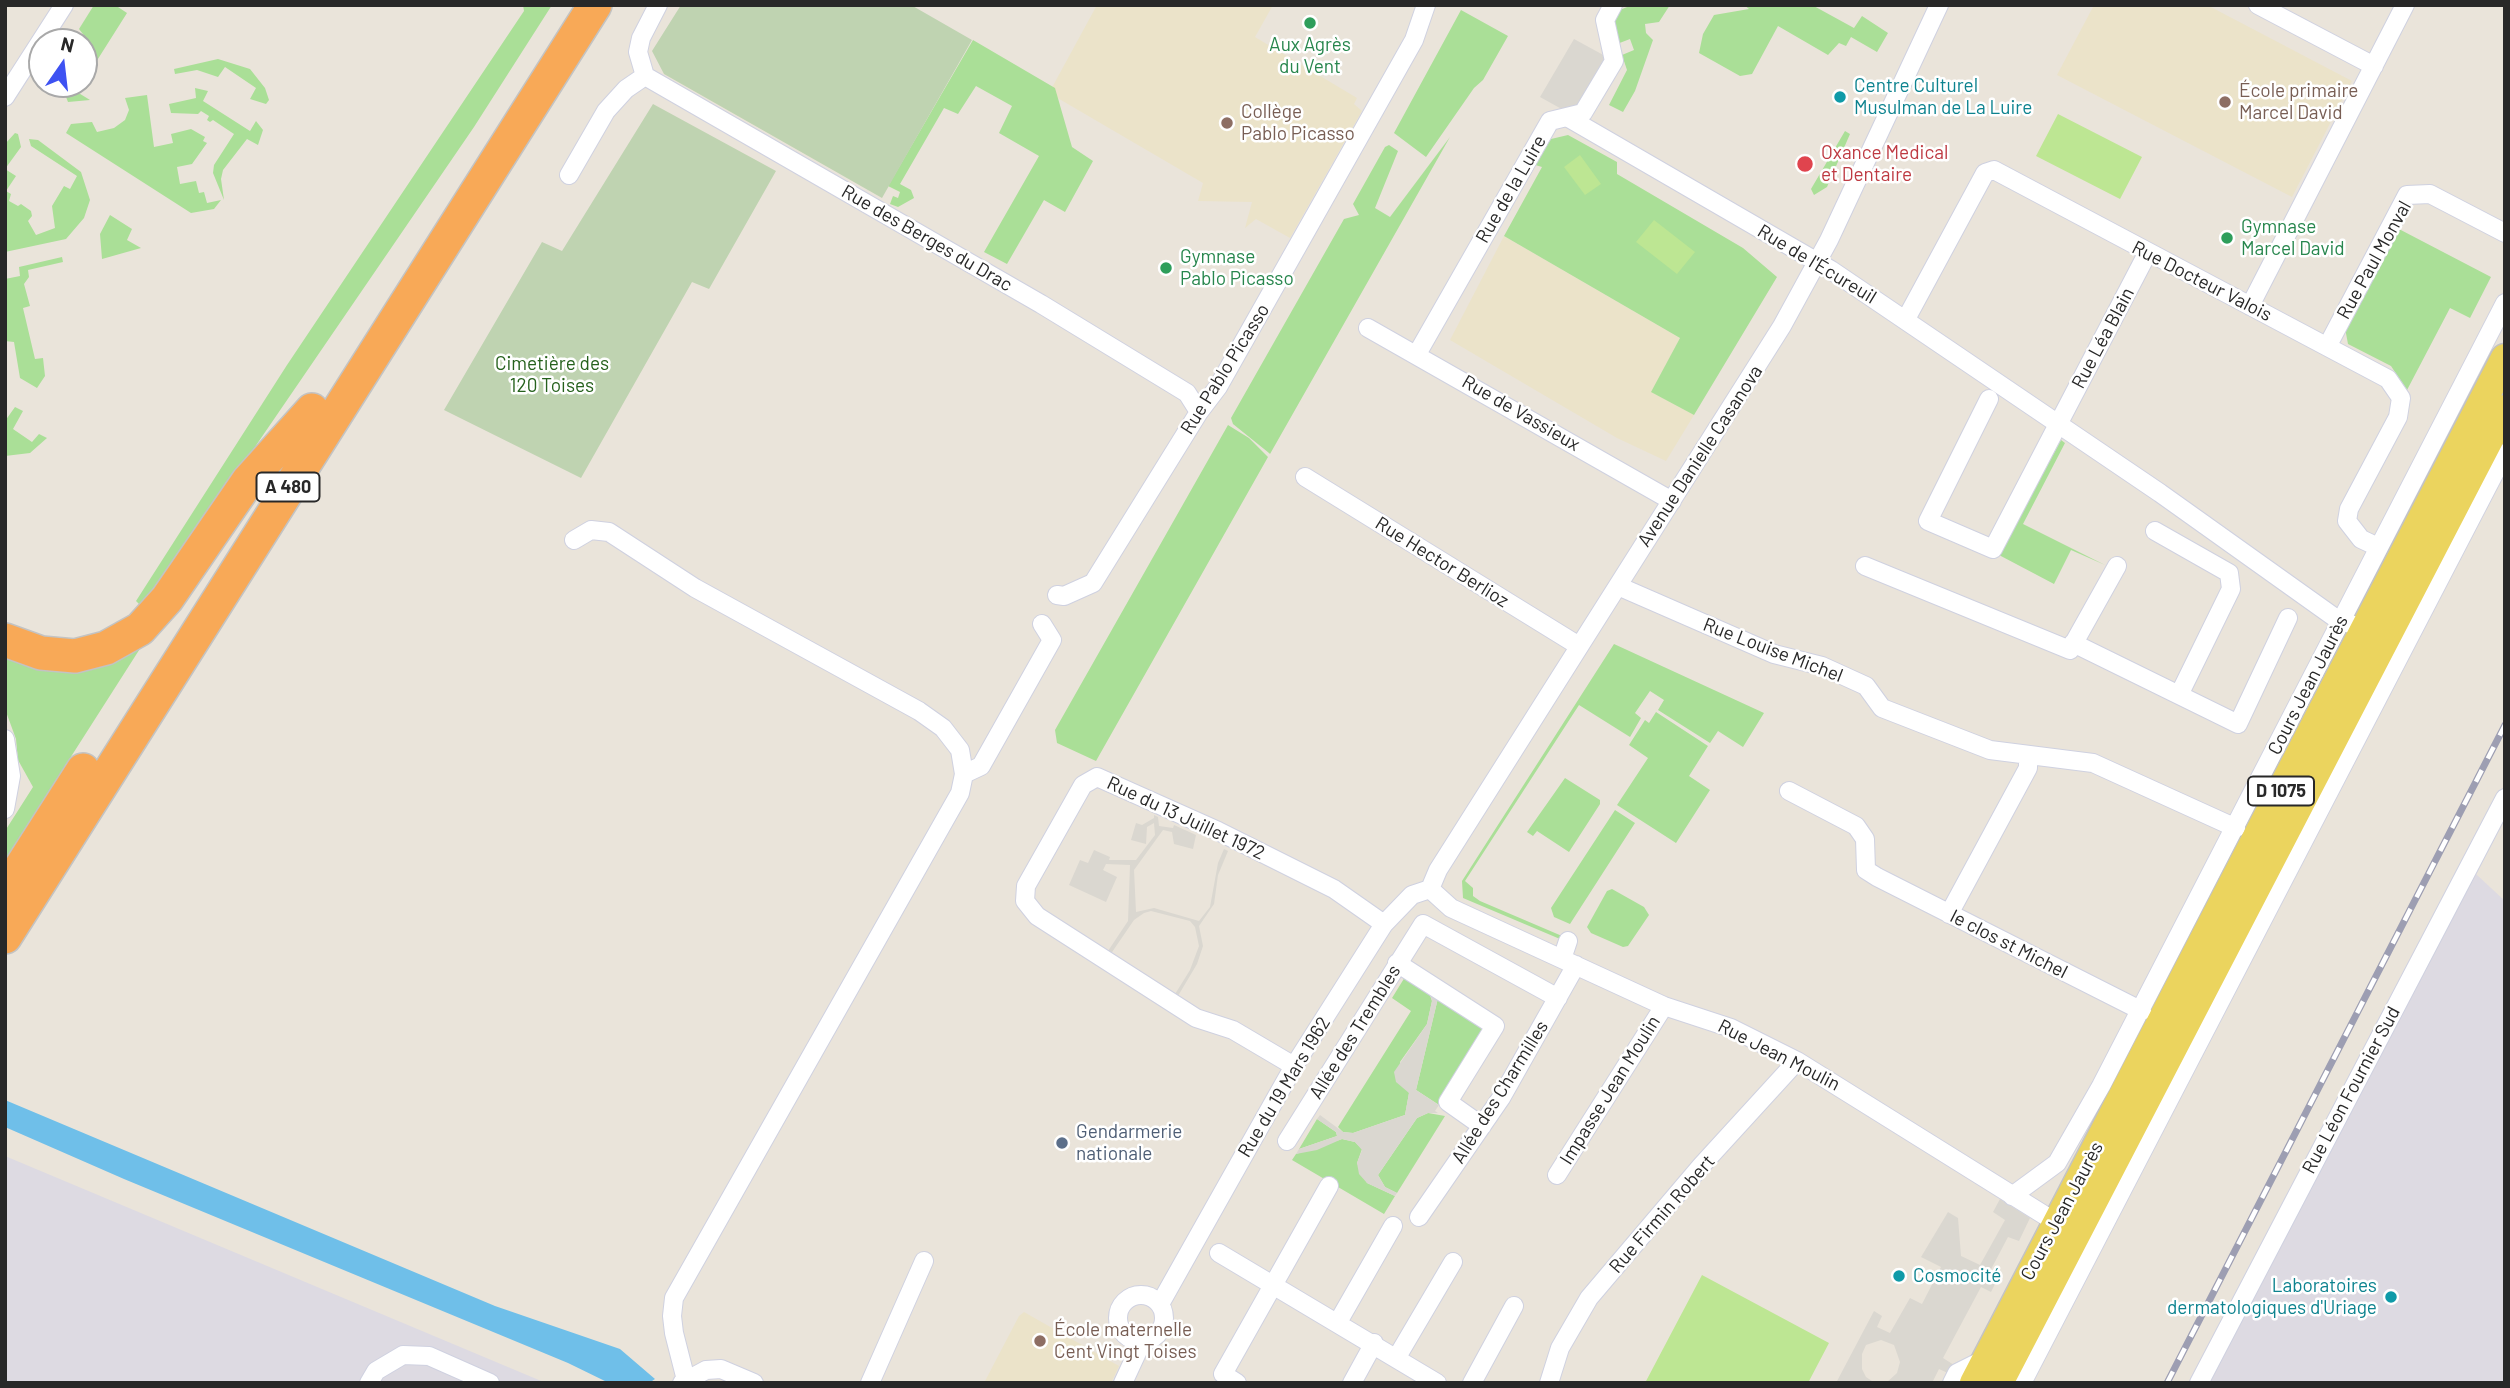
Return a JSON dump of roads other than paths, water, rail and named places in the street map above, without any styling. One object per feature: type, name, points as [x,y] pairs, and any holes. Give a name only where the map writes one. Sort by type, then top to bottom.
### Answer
[{"type":"highway","name":"A 480","points":[[5,891],[571,5]]},
{"type":"highway","name":"A 480","points":[[5,937],[595,5]]},
{"type":"highway","points":[[5,640],[41,653],[75,656],[106,648],[140,629],[167,599],[248,481],[312,410]]},
{"type":"main road","name":"Cours Jean Jaurès","points":[[2074,1235],[2114,1112],[2353,625],[2445,473],[2505,359]]},
{"type":"main road","name":"Cours Jean Jaurès","points":[[2027,1328],[2285,826],[2410,614],[2495,458],[2505,408]]},
{"type":"main road","name":"D 1075","points":[[1986,1375],[2027,1328]]},
{"type":"street","points":[[5,97],[64,5]]},
{"type":"street","points":[[569,175],[606,111],[626,89],[645,76],[638,52],[641,38],[658,5]]},
{"type":"street","name":"Rue Pablo Picasso","points":[[1058,595],[1064,596],[1093,583],[1199,412],[1218,387],[1414,40],[1426,5]]},
{"type":"street","name":"Rue de la Luire","points":[[1417,354],[1550,121],[1583,113],[1614,61],[1605,20],[1614,5]]},
{"type":"street","name":"Avenue Danielle Casanova","points":[[1430,889],[1438,870],[1782,326],[1818,262],[1939,5]]},
{"type":"street","points":[[2258,5],[2374,66]]},
{"type":"street","points":[[2250,306],[2405,5]]},
{"type":"street","name":"Rue des Berges du Drac","points":[[645,76],[1041,304],[1187,393],[1199,412]]},
{"type":"street","name":"Rue de l'Écureuil","points":[[1567,117],[1818,262],[1906,319],[2353,625]]},
{"type":"street","name":"Rue Docteur Valois","points":[[1906,319],[1984,173],[1994,170],[2388,379],[2401,398],[2398,417],[2349,509],[2347,520],[2361,539],[2378,547]]},
{"type":"street","name":"Rue Paul Monval","points":[[2328,345],[2407,195],[2430,194],[2505,233]]},
{"type":"street","name":"Rue Léa Blain","points":[[2057,424],[2148,252]]},
{"type":"street","name":"Cours Jean Jaurès","points":[[2012,1196],[2057,1163],[2142,1012],[2236,828],[2353,625],[2378,547],[2505,303]]},
{"type":"street","name":"Rue de Vassieux","points":[[1368,328],[1672,501]]},
{"type":"street","points":[[1989,398],[1928,521],[1993,549],[2057,424]]},
{"type":"street","points":[[2438,432],[2445,473]]},
{"type":"street","name":"Rue Hector Berlioz","points":[[1305,477],[1579,646]]},
{"type":"street","points":[[574,540],[591,530],[609,532],[695,588],[919,711],[943,728],[960,750],[964,774],[960,793],[674,1298],[671,1316],[684,1382],[706,1370],[721,1369],[752,1381]]},
{"type":"street","points":[[2155,531],[2228,573],[2231,589],[2179,695]]},
{"type":"street","points":[[1865,566],[2070,650],[2117,566]]},
{"type":"street","name":"Rue Louise Michel","points":[[1618,586],[1774,654],[1822,666],[1866,687],[1882,708],[1990,750],[2093,763],[2236,828]]},
{"type":"street","name":"Cours Jean Jaurès","points":[[2027,1328],[2074,1235],[2174,1088],[2410,614]]},
{"type":"street","points":[[2073,643],[2238,724],[2288,618]]},
{"type":"street","points":[[964,774],[981,766],[1052,640],[1042,624]]},
{"type":"street","points":[[5,739],[11,776],[5,809]]},
{"type":"street","points":[[1949,914],[2028,768],[2028,755]]},
{"type":"street","name":"Rue du 13 Juillet 1972","points":[[1294,1066],[1233,1030],[1196,1018],[1037,916],[1025,901],[1027,886],[1083,785],[1097,777],[1218,831],[1334,889],[1384,924]]},
{"type":"street","name":"le clos st Michel","points":[[1789,791],[1856,825],[1865,839],[1866,870],[1877,877],[2142,1012]]},
{"type":"street","name":"Rue Léon Fournier Sud","points":[[2199,1383],[2503,807]]},
{"type":"street","name":"Rue du 19 Mars 1962","points":[[1123,1383],[1142,1342],[1154,1338],[1162,1329],[1165,1316],[1160,1304],[1294,1066],[1384,924],[1412,895],[1430,889]]},
{"type":"street","name":"Rue Jean Moulin","points":[[1430,889],[1451,908],[1664,1006],[1731,1027],[1797,1061],[1928,1140],[2074,1235]]},
{"type":"street","name":"Allée des Trembles","points":[[1287,1141],[1423,924],[1558,998]]},
{"type":"street","name":"Allée des Charmilles","points":[[1419,1217],[1482,1126],[1558,998],[1569,962],[1568,941]]},
{"type":"street","points":[[1397,963],[1495,1026],[1448,1102],[1482,1126]]},
{"type":"street","name":"Impasse Jean Moulin","points":[[1557,1175],[1664,1006]]},
{"type":"street","name":"Rue Firmin Robert","points":[[1549,1383],[1560,1348],[1589,1298],[1701,1166],[1797,1061]]},
{"type":"street","points":[[2101,1086],[2114,1112]]},
{"type":"street","points":[[2147,1097],[2174,1088]]},
{"type":"street","points":[[1237,1383],[1223,1374],[1329,1186]]},
{"type":"street","points":[[1338,1322],[1393,1226]]},
{"type":"street","points":[[1219,1253],[1374,1343],[1433,1382]]},
{"type":"street","points":[[870,1383],[924,1261]]},
{"type":"street","points":[[1396,1357],[1453,1262]]},
{"type":"street","points":[[1142,1342],[1130,1339],[1121,1330],[1118,1318],[1121,1306],[1139,1295],[1149,1296],[1160,1304]]},
{"type":"street","points":[[1472,1383],[1514,1306]]},
{"type":"street","points":[[2022,1383],[2027,1328]]},
{"type":"street","points":[[1352,1383],[1374,1343]]},
{"type":"street","points":[[369,1383],[376,1371],[403,1354],[429,1356],[490,1383]]},
{"type":"street","points":[[1952,1383],[1957,1373],[1986,1375]]},
{"type":"water","points":[[5,1100],[495,1306],[620,1349],[655,1379],[649,1383],[609,1383],[568,1363],[124,1179],[5,1127]]},
{"type":"railway","points":[[2167,1383],[2505,725]]},
{"type":"place","name":"Aux Agrès du Vent","points":[[1310,23]]},
{"type":"place","name":"Centre Culturel Musulman de La Luire","points":[[1840,97]]},
{"type":"place","name":"École primaire Marcel David","points":[[2225,102]]},
{"type":"place","name":"Collège Pablo Picasso","points":[[1227,123]]},
{"type":"place","name":"Oxance Medical et Dentaire","points":[[1805,164]]},
{"type":"place","name":"Gymnase Marcel David","points":[[2227,238]]},
{"type":"place","name":"Gymnase Pablo Picasso","points":[[1166,268]]},
{"type":"place","name":"Gendarmerie nationale","points":[[1062,1143]]},
{"type":"place","name":"Cosmocité","points":[[1899,1276]]},
{"type":"place","name":"Laboratoires dermatologiques d'Uriage","points":[[2391,1297]]},
{"type":"place","name":"École maternelle Cent Vingt Toises","points":[[1040,1341]]},
{"type":"park label","name":"Cimetière des 120 Toises","points":[[552,375]]}]
